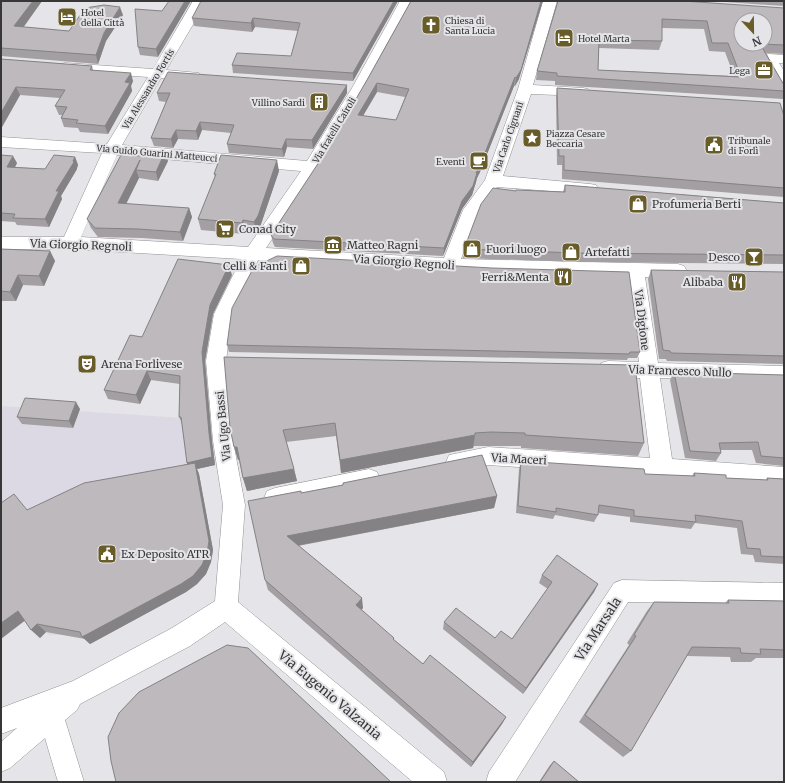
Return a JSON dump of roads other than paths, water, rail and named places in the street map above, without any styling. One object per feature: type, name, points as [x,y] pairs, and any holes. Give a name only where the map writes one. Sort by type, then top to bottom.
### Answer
[{"type":"street","name":"Via Alessandro Fortis","points":[[70,243],[112,149],[158,74],[200,1]]},
{"type":"street","name":"Via fratelli Cairoli","points":[[253,253],[312,167],[359,88],[407,1]]},
{"type":"street","name":"Via Carlo Cignani","points":[[450,265],[471,210],[492,181],[525,89],[550,1]]},
{"type":"street","points":[[766,52],[784,82]]},
{"type":"street","points":[[769,58],[784,59]]},
{"type":"street","points":[[48,66],[204,77]]},
{"type":"street","points":[[344,87],[359,88]]},
{"type":"street","points":[[525,89],[596,93]]},
{"type":"street","name":"Via Guido Guarini Matteucci","points":[[1,142],[112,149],[312,167]]},
{"type":"street","points":[[492,181],[603,190]]},
{"type":"street","name":"Via Giorgio Regnoli","points":[[1,243],[70,243],[450,265],[635,271],[698,271]]},
{"type":"street","name":"Via Ugo Bassi","points":[[226,607],[234,505],[223,441],[223,314],[253,253]]},
{"type":"street","name":"Via Digione","points":[[635,271],[662,467]]},
{"type":"street","name":"Via Francesco Nullo","points":[[594,369],[784,374]]},
{"type":"street","name":"Via Maceri","points":[[442,465],[488,456],[784,476]]},
{"type":"street","points":[[234,505],[388,476]]},
{"type":"street","name":"Via Marsala","points":[[499,782],[622,591],[784,594]]},
{"type":"street","points":[[1,721],[80,691],[181,637],[226,607]]},
{"type":"street","name":"Via Eugenio Valzania","points":[[226,607],[434,782]]},
{"type":"street","points":[[1,759],[80,691]]},
{"type":"street","points":[[51,715],[71,782]]},
{"type":"place","name":"Hotel della Città","points":[[67,17]]},
{"type":"place","name":"Chiesa di Santa Lucia","points":[[431,25]]},
{"type":"place","name":"Hotel Marta","points":[[564,38]]},
{"type":"place","name":"Lega","points":[[764,70]]},
{"type":"place","name":"Villino Sardi","points":[[319,102]]},
{"type":"place","name":"Piazza Cesare Beccaria","points":[[532,138]]},
{"type":"place","name":"Tribunale di Forlì","points":[[714,145]]},
{"type":"place","name":"E.venti","points":[[479,161]]},
{"type":"place","name":"Profumeria Berti","points":[[638,204]]},
{"type":"place","name":"Conad City","points":[[225,229]]},
{"type":"place","name":"Matteo Ragni","points":[[333,245]]},
{"type":"place","name":"Fuori luogo","points":[[472,249]]},
{"type":"place","name":"Artefatti","points":[[571,252]]},
{"type":"place","name":"Desco","points":[[754,257]]},
{"type":"place","name":"Celli & Fanti","points":[[301,266]]},
{"type":"place","name":"Ferri&Menta","points":[[563,277]]},
{"type":"place","name":"Alibaba","points":[[737,282]]},
{"type":"place","name":"Arena Forlivese","points":[[87,364]]},
{"type":"place","name":"Ex Deposito ATR","points":[[107,554]]}]
